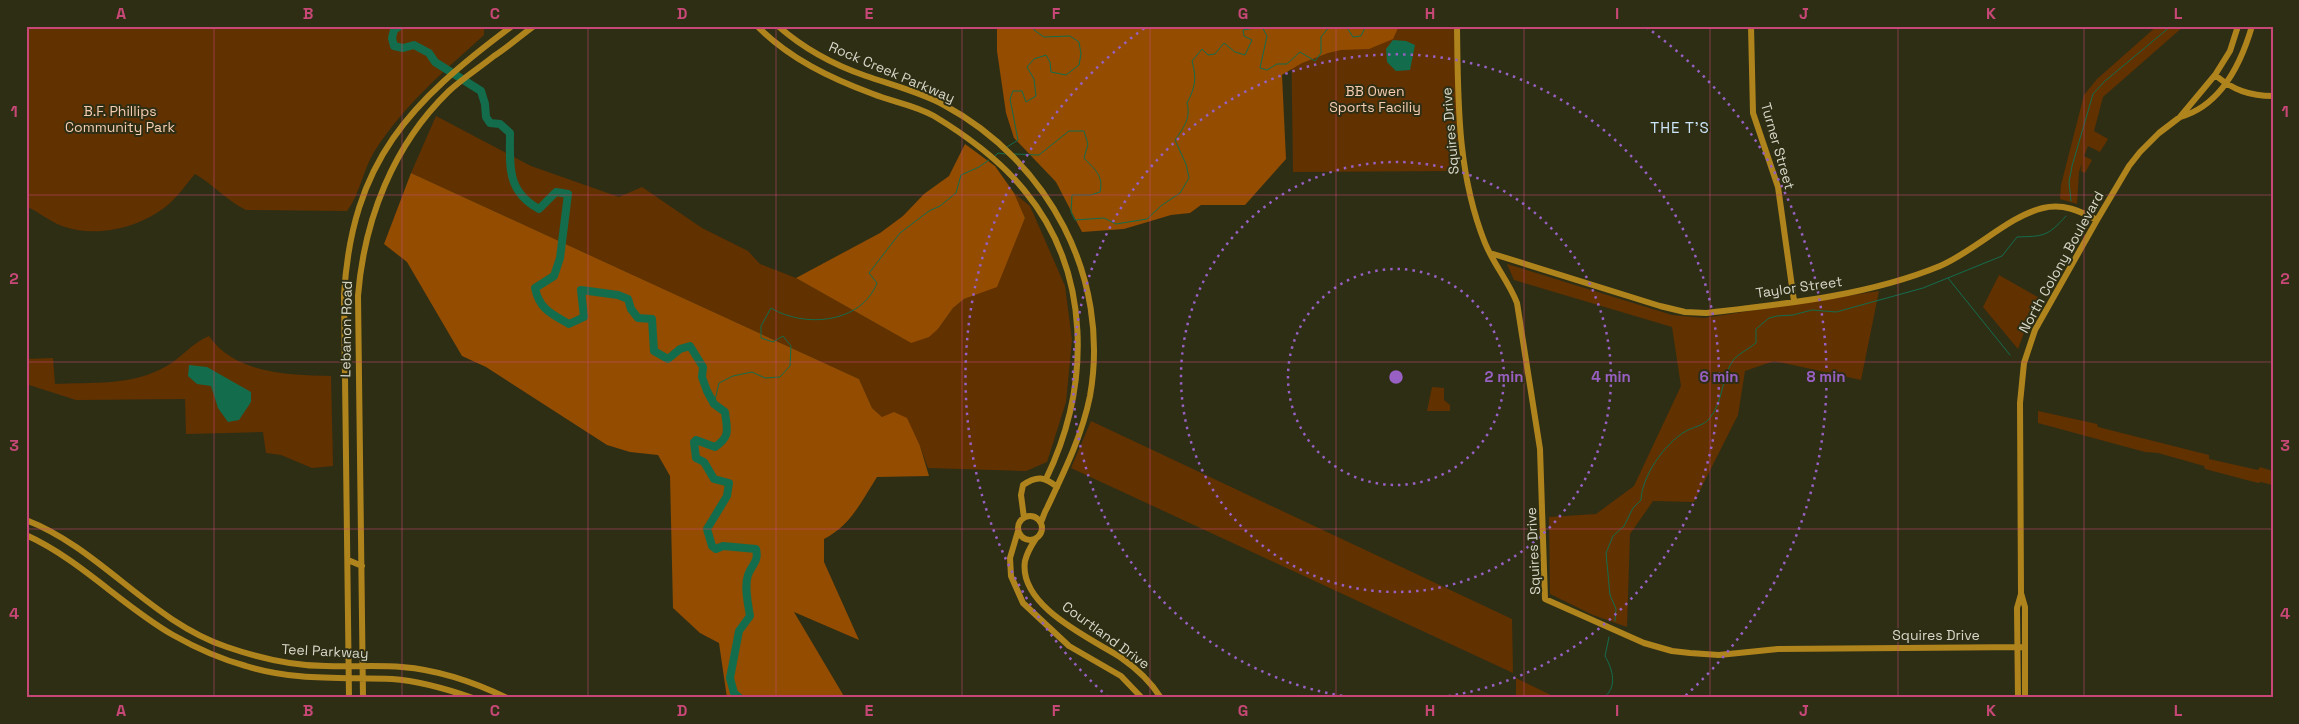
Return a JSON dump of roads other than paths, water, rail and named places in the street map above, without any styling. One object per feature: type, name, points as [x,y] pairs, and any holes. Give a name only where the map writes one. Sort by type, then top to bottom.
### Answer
[{"type":"street","name":"Lebanon Road","points":[[349,698],[344,295],[345,273],[358,209],[384,150],[421,102],[444,80],[512,26]]},
{"type":"street","name":"Lebanon Road","points":[[363,698],[357,346],[359,276],[372,217],[378,200],[399,157],[432,111],[459,82],[534,26]]},
{"type":"street","name":"Rock Creek Parkway","points":[[756,26],[776,44],[818,71],[849,86],[920,109],[973,140],[1029,195],[1055,238],[1074,295],[1079,358],[1073,402],[1058,456],[1046,478]]},
{"type":"street","name":"Rock Creek Parkway","points":[[778,26],[796,41],[831,62],[942,104],[985,131],[1014,156],[1046,194],[1068,234],[1084,273],[1091,314],[1093,352],[1090,395],[1078,440],[1041,522]]},
{"type":"street","name":"Squires Drive","points":[[1457,26],[1458,116],[1471,200],[1490,253],[1509,282],[1518,303],[1540,449],[1546,599],[1644,643],[1690,654],[1719,655],[1778,649],[2025,647]]},
{"type":"street","name":"Turner Street","points":[[1751,26],[1753,114],[1778,187],[1794,301]]},
{"type":"street","name":"North Colony Boulevard","points":[[2018,698],[2018,608],[2021,593],[2020,403],[2024,363],[2041,318],[2135,158],[2159,133],[2180,117],[2215,75],[2230,51],[2238,26]]},
{"type":"street","name":"North Colony Boulevard","points":[[2180,117],[2194,113],[2202,108],[2225,84],[2241,57],[2252,26]]},
{"type":"street","points":[[2215,75],[2225,84],[2248,94],[2273,96]]},
{"type":"street","name":"Taylor Street","points":[[1490,253],[1660,306],[1685,312],[1706,313],[1853,292],[1909,278],[1943,264],[2023,215],[2041,208],[2070,208],[2097,220]]},
{"type":"street","points":[[345,273],[359,276]]},
{"type":"street","points":[[1058,456],[1069,463]]},
{"type":"street","points":[[1024,518],[1021,495],[1024,485],[1038,477],[1046,478],[1057,487]]},
{"type":"street","points":[[1035,517],[1041,522],[1041,533],[1035,540],[1023,539],[1018,531],[1018,524],[1024,518],[1035,517]]},
{"type":"street","name":"Teel Parkway","points":[[26,520],[74,546],[164,614],[200,636],[224,646],[263,658],[301,665],[402,667],[444,674],[477,684],[507,698]]},
{"type":"street","name":"Courtland Drive","points":[[1018,531],[1010,558],[1011,576],[1023,603],[1069,646],[1121,676],[1142,698]]},
{"type":"street","name":"Teel Parkway","points":[[26,535],[72,560],[172,634],[208,653],[264,671],[300,676],[412,682],[473,698]]},
{"type":"street","name":"Courtland Drive","points":[[1035,540],[1028,552],[1025,571],[1026,579],[1035,594],[1072,630],[1130,664],[1143,675],[1161,698]]},
{"type":"street","points":[[348,560],[362,557]]},
{"type":"street","points":[[348,560],[362,566]]},
{"type":"street","name":"North Colony Boulevard","points":[[2021,593],[2025,607],[2025,698]]},
{"type":"waterway","points":[[400,26],[394,30],[392,38],[394,46],[403,48],[414,45],[429,53],[435,62],[481,91],[486,117],[490,123],[500,124],[510,133],[510,166],[512,176],[515,185],[528,202],[539,209],[556,192],[568,194],[560,258],[554,276],[535,288],[543,306],[569,324],[584,317],[581,290],[618,295],[628,299],[631,309],[638,318],[652,319],[654,351],[668,359],[680,349],[690,346],[703,367],[702,377],[707,391],[714,404],[725,412],[727,432],[724,439],[715,447],[696,440],[694,442],[696,458],[704,462],[714,479],[729,483],[727,496],[707,529],[712,546],[716,549],[723,546],[756,549],[757,553],[746,584],[750,616],[739,631],[730,678],[734,693],[740,698]]},
{"type":"waterway","points":[[1007,147],[1018,140],[1010,99],[1013,91],[1022,91],[1026,102],[1036,96],[1034,79],[1027,67],[1034,59],[1046,55],[1050,62],[1051,72],[1066,75],[1079,65],[1081,54],[1079,42],[1070,36],[1044,37],[1034,30],[1034,26]]},
{"type":"waterway","points":[[1014,154],[1039,155],[1069,131],[1084,131],[1088,144],[1084,158],[1095,169],[1101,181],[1101,186],[1100,192],[1091,195],[1072,195],[1071,212],[1075,220],[1104,218],[1116,224],[1147,219],[1162,205],[1180,193],[1189,178],[1186,164],[1175,140],[1184,127],[1187,118],[1187,103],[1194,83],[1192,61],[1202,49],[1208,55],[1215,54],[1224,43],[1235,52],[1245,55],[1252,40],[1244,36],[1243,30],[1262,27],[1267,36],[1260,68],[1267,70],[1277,64],[1287,64],[1300,52],[1315,61],[1321,53],[1321,37],[1330,26]]},
{"type":"waterway","points":[[1346,26],[1353,37],[1361,36],[1366,26]]},
{"type":"waterway","points":[[2071,201],[2069,182],[2072,166],[2093,94],[2105,81],[2171,26]]},
{"type":"waterway","points":[[995,156],[998,153],[1005,154]]},
{"type":"waterway","points":[[714,404],[719,383],[733,376],[752,372],[765,378],[780,377],[790,366],[791,346],[783,336],[773,342],[761,338],[761,326],[771,308],[784,314],[815,320],[845,314],[858,307],[869,297],[877,283],[869,273],[900,233],[956,193],[961,175],[989,160]]},
{"type":"waterway","points":[[1615,621],[1616,609],[1610,595],[1606,553],[1613,536],[1624,526],[1633,508],[1641,500],[1645,481],[1662,452],[1686,431],[1704,423],[1714,412],[1730,366],[1736,357],[1756,343],[1756,329],[1769,318],[1777,316],[1793,315],[1812,310],[1836,312],[1923,288],[2002,256],[2017,237],[2049,232],[2066,216]]},
{"type":"waterway","points":[[1948,278],[2010,355]]},
{"type":"waterway","points":[[1603,698],[1611,689],[1613,678],[1605,656],[1609,637]]},
{"type":"district","name":"THE T'S","points":[[1680,127]]},
{"type":"park label","name":"BB Owen Sports Faciliy","points":[[1375,99]]},
{"type":"park label","name":"B.F. Phillips Community Park","points":[[120,120]]}]
